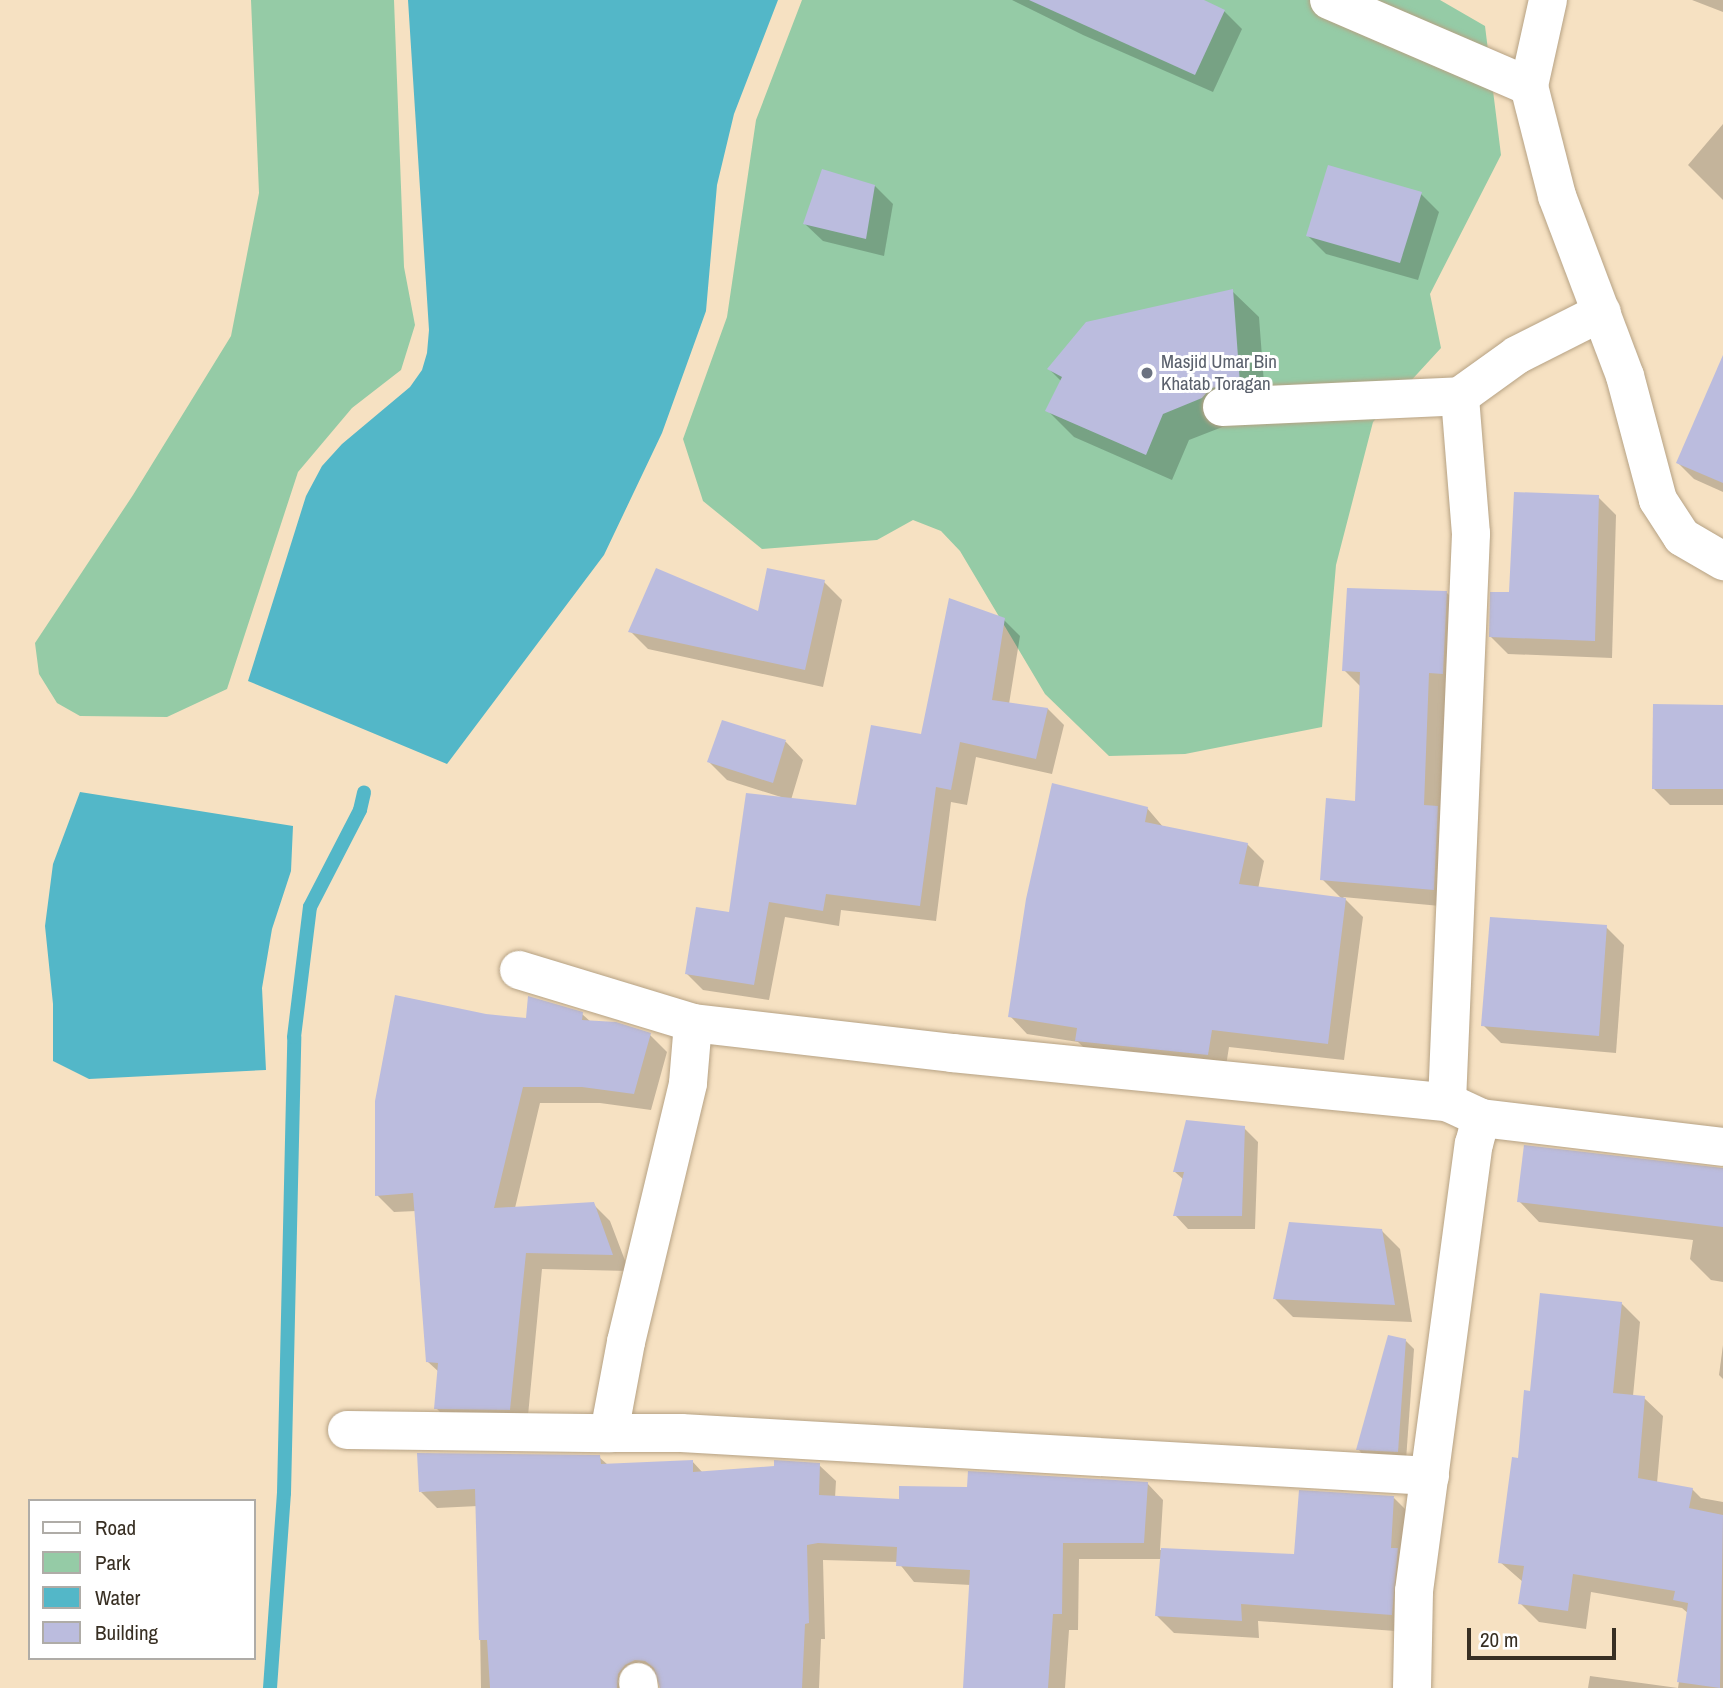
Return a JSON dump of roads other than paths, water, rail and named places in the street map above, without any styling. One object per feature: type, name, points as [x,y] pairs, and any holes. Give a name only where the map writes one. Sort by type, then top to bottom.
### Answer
[{"type":"street","points":[[1329,0],[1529,86]]},
{"type":"street","points":[[1548,0],[1529,86],[1557,196],[1625,376],[1658,500],[1682,537],[1723,561]]},
{"type":"street","points":[[1222,407],[1460,396],[1517,355],[1602,312]]},
{"type":"street","points":[[1447,1102],[1471,534],[1460,396]]},
{"type":"street","points":[[519,970],[693,1023],[952,1053],[1447,1102],[1481,1118],[1723,1147]]},
{"type":"street","points":[[609,1433],[626,1342],[688,1083],[693,1023]]},
{"type":"street","points":[[1412,1688],[1414,1591],[1474,1144],[1481,1118]]},
{"type":"street","points":[[347,1430],[695,1433],[1430,1476]]},
{"type":"water","points":[[408,0],[778,0],[734,114],[717,185],[706,311],[662,433],[604,555],[447,764],[248,681],[306,496],[322,466],[342,444],[410,387],[422,370],[427,353],[429,330]]},
{"type":"water","points":[[80,792],[293,826],[291,871],[272,929],[262,988],[266,1070],[89,1079],[53,1061],[53,1004],[45,926],[53,864]]},
{"type":"waterway","points":[[270,1688],[284,1493],[294,1037],[310,907],[360,810],[364,792]]},
{"type":"place","name":"Masjid Umar Bin Khatab Toragan","points":[[1147,373]]}]
